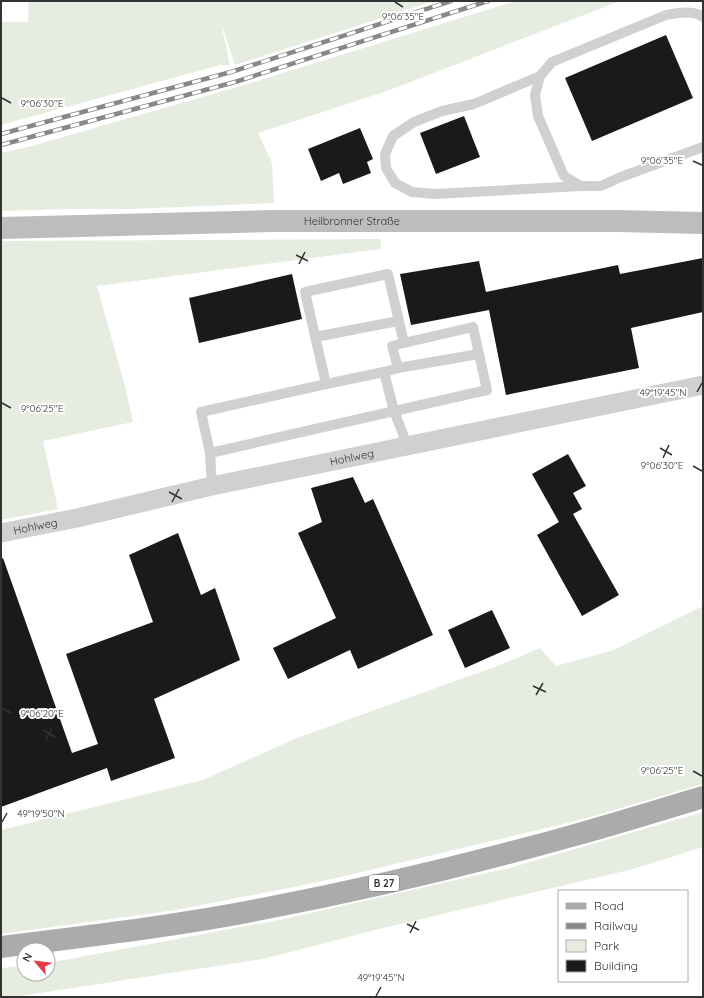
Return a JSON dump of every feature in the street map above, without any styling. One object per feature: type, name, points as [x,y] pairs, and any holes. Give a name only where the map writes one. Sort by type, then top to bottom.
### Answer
[{"type":"main road","name":"B 27","points":[[1,947],[158,926],[261,909],[364,888],[469,863],[574,835],[703,797]]},
{"type":"street","name":"Heilbronner Straße","points":[[1,228],[274,221],[617,221],[703,223]]},
{"type":"street","name":"Hohlweg","points":[[1,533],[77,518],[212,486],[703,385]]},
{"type":"lane","points":[[581,186],[564,176],[538,116],[535,95],[540,76],[552,62],[666,15],[685,12],[703,17]]},
{"type":"lane","points":[[540,76],[474,104],[442,111],[414,122],[393,136],[385,154],[386,168],[395,183],[412,192],[436,194],[601,186],[621,177],[703,147]]},
{"type":"lane","points":[[326,384],[305,292],[388,274],[404,343]]},
{"type":"lane","points":[[316,337],[398,321]]},
{"type":"lane","points":[[210,453],[487,390],[473,328],[392,346],[398,368]]},
{"type":"lane","points":[[212,486],[210,453],[201,412],[398,368],[479,354]]},
{"type":"lane","points":[[384,372],[394,411],[406,446]]},
{"type":"green space","points":[[29,1],[434,1],[235,65],[221,23],[230,65],[220,65],[1,125],[1,22],[28,22]]},
{"type":"green space","points":[[516,1],[620,1],[387,91],[258,133],[272,163],[274,203],[132,209],[1,211],[1,153],[32,146],[251,83]]},
{"type":"green space","points":[[381,239],[381,249],[97,286],[126,390],[133,422],[43,441],[58,509],[1,520],[1,241]]},
{"type":"green space","points":[[703,606],[703,784],[580,820],[319,882],[176,910],[1,934],[1,830],[203,780],[297,738],[497,666],[540,648],[556,666],[614,650]]},
{"type":"green space","points":[[703,812],[703,847],[633,869],[379,929],[263,959],[14,997],[1,997],[1,968],[16,967],[16,982],[56,982],[56,962],[284,919],[513,867]]},
{"type":"building","points":[[666,35],[693,98],[592,141],[565,78]]},
{"type":"building","points":[[464,116],[480,157],[436,174],[420,133]]},
{"type":"building","points":[[360,128],[373,159],[367,162],[371,173],[343,184],[339,173],[321,181],[308,149]]},
{"type":"building","points":[[703,258],[703,312],[631,328],[639,368],[506,395],[489,310],[411,325],[400,274],[479,261],[486,292],[618,265],[620,274]]},
{"type":"building","points":[[292,274],[302,319],[199,343],[189,298]]},
{"type":"building","points":[[568,454],[586,486],[573,493],[582,509],[573,514],[619,595],[582,616],[537,535],[559,522],[532,474]]},
{"type":"building","points":[[353,477],[365,503],[373,499],[433,635],[358,669],[350,650],[288,679],[273,648],[336,618],[298,533],[322,522],[311,488]]},
{"type":"building","points":[[178,533],[201,595],[215,588],[240,660],[154,699],[175,758],[111,781],[107,768],[1,807],[1,559],[3,558],[72,753],[98,744],[66,654],[153,622],[129,555]]},
{"type":"building","points":[[492,610],[510,648],[465,668],[448,630]]},
{"type":"railway","points":[[1,134],[231,72],[451,1]]},
{"type":"railway","points":[[1,145],[235,82],[488,1]]}]
